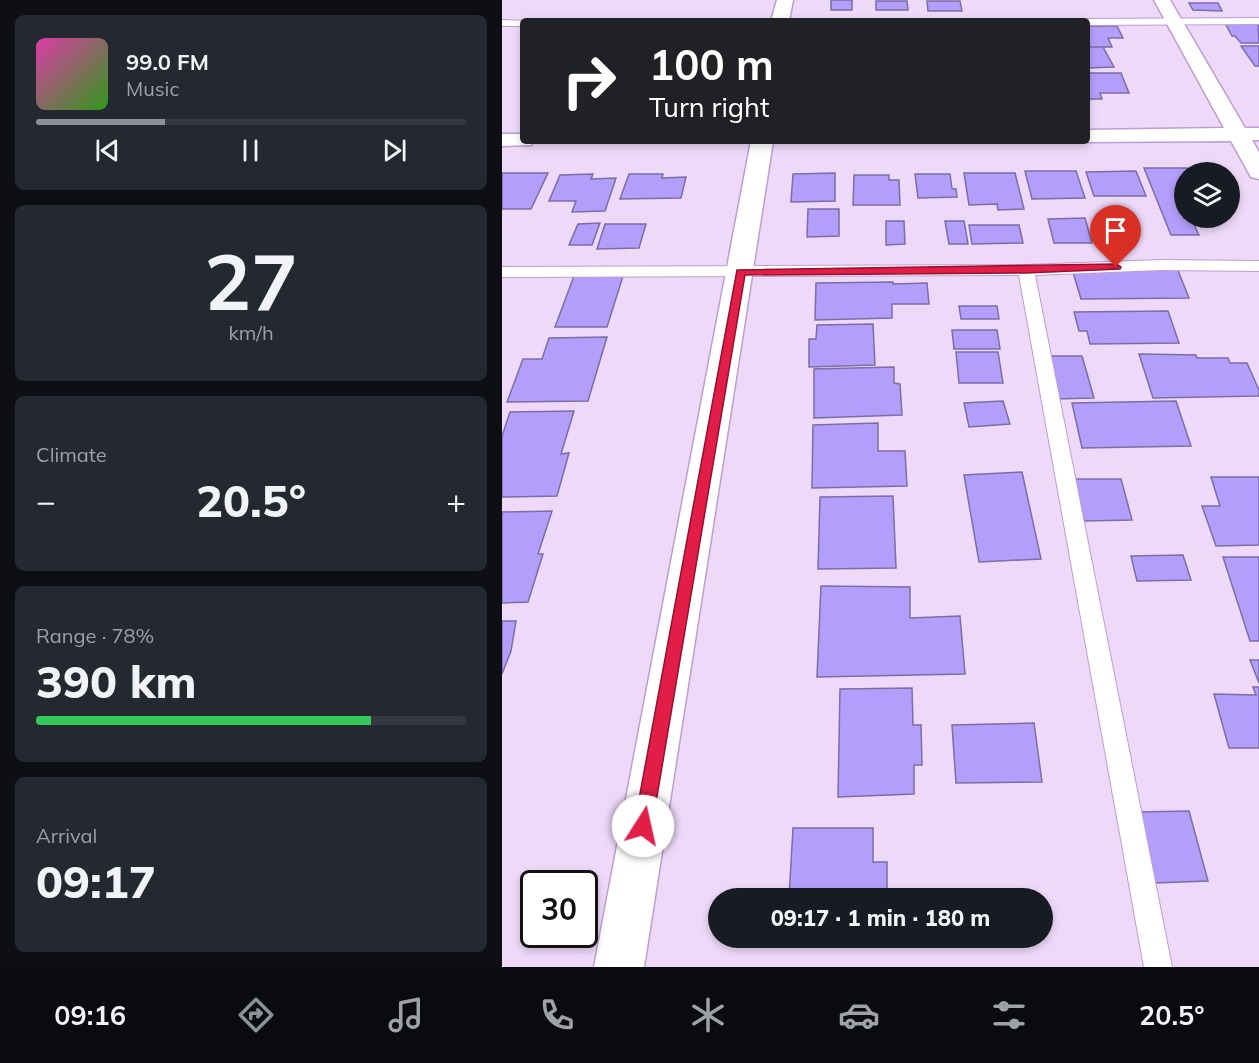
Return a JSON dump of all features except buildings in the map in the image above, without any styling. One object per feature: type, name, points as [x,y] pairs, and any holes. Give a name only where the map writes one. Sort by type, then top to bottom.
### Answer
[{"type":"street","points":[[781,18],[785,0]]},
{"type":"street","points":[[1162,0],[1248,135],[1258,172]]},
{"type":"street","points":[[1090,136],[1248,135]]},
{"type":"street","points":[[619,967],[762,144]]},
{"type":"lane","points":[[1090,22],[1258,21]]},
{"type":"lane","points":[[502,23],[520,23]]},
{"type":"lane","points":[[502,272],[1026,270],[1258,266]]},
{"type":"lane","points":[[1026,270],[1158,967]]},
{"type":"route","points":[[643,826],[741,272],[1116,267]]}]
